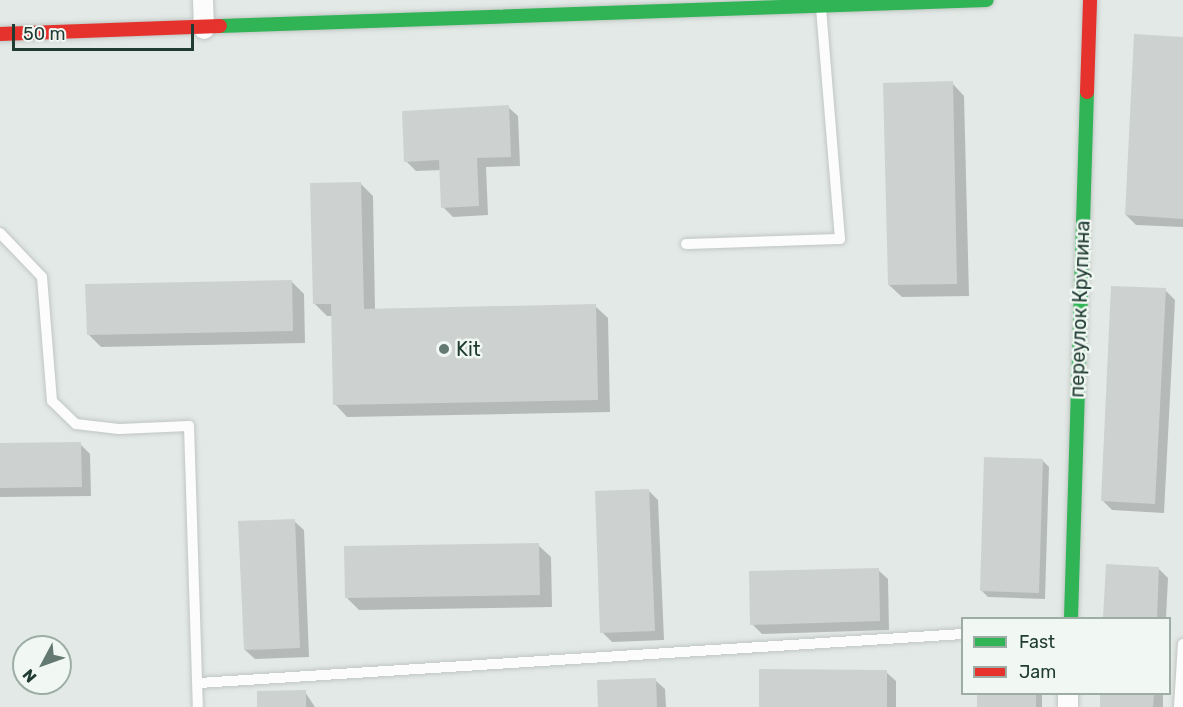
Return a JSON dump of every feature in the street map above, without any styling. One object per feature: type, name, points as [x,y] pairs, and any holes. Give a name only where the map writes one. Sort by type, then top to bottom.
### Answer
[{"type":"street","points":[[203,0],[204,29]]},
{"type":"street","points":[[0,34],[204,29],[652,6],[821,6],[987,0]]},
{"type":"street","name":"переулок Крупина","points":[[1071,617],[1090,0]]},
{"type":"lane","points":[[686,244],[840,239],[821,6]]},
{"type":"lane","points":[[0,233],[42,277],[52,401],[76,424],[119,429],[189,426],[198,707]]},
{"type":"lane","points":[[199,683],[961,634]]},
{"type":"lane","points":[[1179,707],[1183,644]]},
{"type":"building","points":[[1134,34],[1183,37],[1183,219],[1125,215]]},
{"type":"building","points":[[953,81],[957,284],[888,285],[883,83]]},
{"type":"building","points":[[509,105],[511,157],[477,158],[479,206],[441,208],[439,160],[404,162],[402,111]]},
{"type":"building","points":[[361,182],[364,309],[596,304],[598,400],[333,405],[331,304],[313,304],[310,183]]},
{"type":"building","points":[[292,280],[293,331],[87,335],[85,284]]},
{"type":"building","points":[[1111,286],[1166,288],[1155,504],[1101,501]]},
{"type":"building","points":[[81,442],[82,487],[0,488],[0,443]]},
{"type":"building","points":[[984,457],[1043,459],[1039,593],[980,591]]},
{"type":"building","points":[[649,489],[655,631],[600,633],[595,491]]},
{"type":"building","points":[[295,519],[300,648],[244,650],[238,521]]},
{"type":"building","points":[[539,543],[540,595],[345,598],[344,546]]},
{"type":"building","points":[[1106,564],[1159,567],[1157,617],[1103,617]]},
{"type":"building","points":[[879,568],[880,621],[750,625],[749,571]]},
{"type":"building","points":[[759,669],[887,670],[887,707],[759,707]]},
{"type":"building","points":[[656,678],[657,707],[598,707],[597,680]]},
{"type":"building","points":[[306,690],[306,707],[257,707],[257,691]]},
{"type":"building","points":[[977,695],[1036,695],[1036,707],[977,707]]},
{"type":"building","points":[[1100,695],[1154,695],[1153,707],[1100,707]]},
{"type":"traffic: fast","points":[[220,26],[987,0]]},
{"type":"traffic: fast","points":[[1071,617],[1087,92]]},
{"type":"traffic: jam","points":[[1087,92],[1090,0]]},
{"type":"traffic: jam","points":[[0,34],[220,26]]},
{"type":"place","name":"Kit","points":[[444,349]]}]
